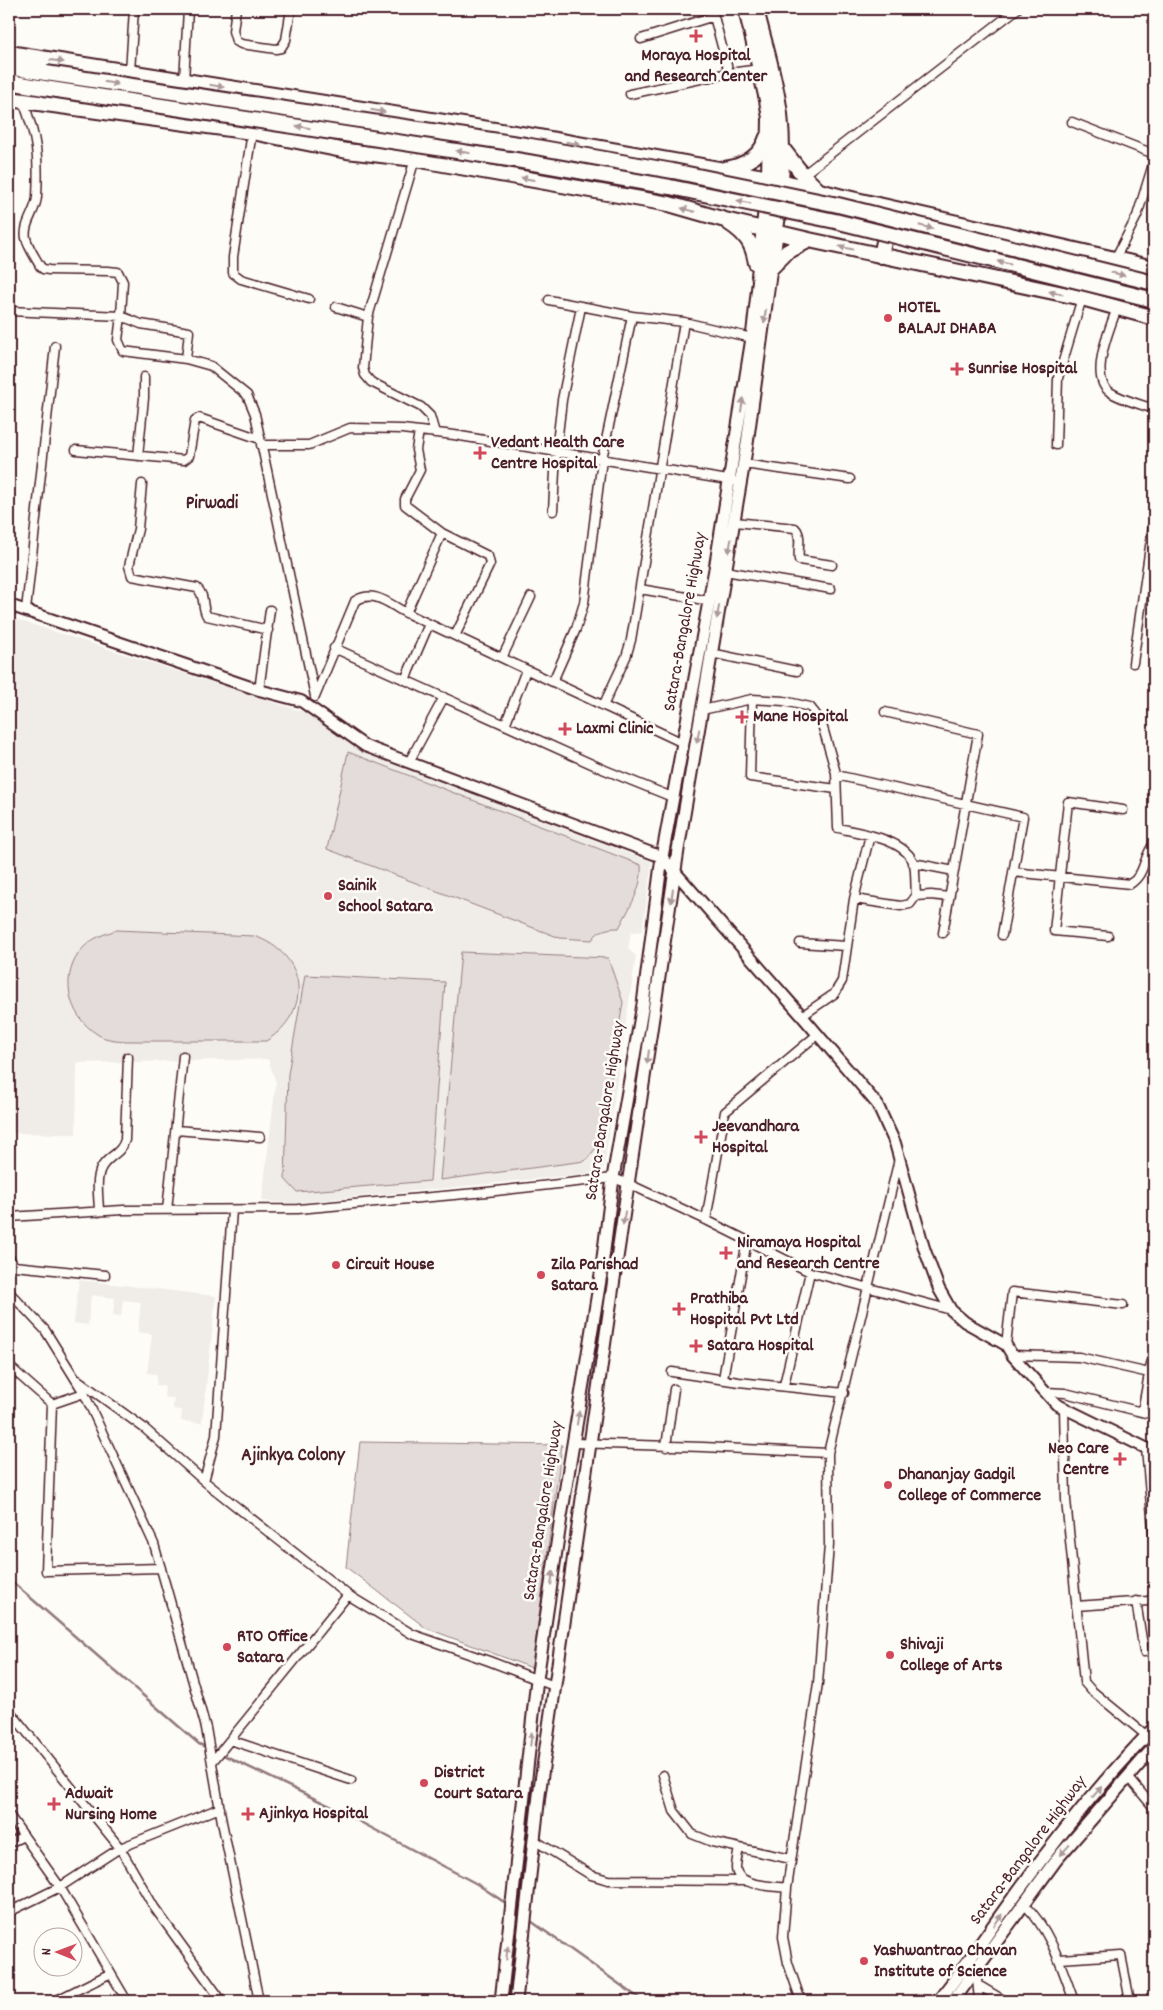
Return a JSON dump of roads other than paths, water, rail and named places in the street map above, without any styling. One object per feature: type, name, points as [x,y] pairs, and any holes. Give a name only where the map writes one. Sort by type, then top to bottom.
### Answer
[{"type":"highway","points":[[746,9],[770,118],[776,180]]},
{"type":"highway","points":[[756,9],[778,98],[782,148],[770,231]]},
{"type":"highway","points":[[9,53],[527,135],[720,169],[776,180],[1154,268]]},
{"type":"highway","points":[[9,68],[525,145],[673,171],[838,206],[1154,283]]},
{"type":"highway","points":[[9,82],[522,161],[670,187],[835,221],[1154,300]]},
{"type":"highway","points":[[9,99],[252,132],[347,151],[415,159],[664,203],[770,231],[1082,298],[1154,318]]},
{"type":"highway","points":[[720,169],[734,168],[759,154],[767,138],[770,118]]},
{"type":"highway","points":[[782,148],[803,175],[819,191]]},
{"type":"highway","points":[[881,256],[891,208]]},
{"type":"highway","points":[[725,220],[742,231],[751,242],[759,276]]},
{"type":"highway","name":"Satara-Bangalore Highway","points":[[770,231],[771,268]]},
{"type":"highway","name":"Satara-Bangalore Highway","points":[[759,276],[770,231]]},
{"type":"highway","points":[[771,268],[787,252],[809,240]]},
{"type":"main road","name":"Satara-Bangalore Highway","points":[[516,2001],[554,1686],[676,872],[711,653],[735,522],[735,481],[744,464],[771,268]]},
{"type":"main road","name":"Satara-Bangalore Highway","points":[[501,2001],[537,1679],[601,1274],[613,1178],[643,1004],[662,857],[710,601],[735,481],[759,276]]},
{"type":"main road","name":"Satara-Bangalore Highway","points":[[940,2001],[1053,1844],[1151,1732]]},
{"type":"main road","name":"Satara-Bangalore Highway","points":[[953,2001],[1056,1860],[1154,1747]]},
{"type":"street","points":[[130,72],[134,9]]},
{"type":"street","points":[[184,81],[188,9]]},
{"type":"street","points":[[236,9],[233,31],[236,41],[241,44],[276,49],[281,48],[286,40],[291,9]]},
{"type":"street","points":[[803,175],[1017,9]]},
{"type":"street","points":[[641,39],[713,12],[728,73]]},
{"type":"street","points":[[630,94],[728,73],[760,69]]},
{"type":"street","points":[[23,101],[35,134],[38,153],[36,204],[26,230],[26,238],[43,269],[118,272],[123,282],[118,340],[123,351],[186,360],[211,366],[247,395],[253,409],[315,696]]},
{"type":"street","points":[[1072,122],[1154,154]]},
{"type":"street","points":[[252,132],[233,257],[233,273],[241,279],[309,299]]},
{"type":"street","points":[[415,159],[368,317],[363,368],[365,375],[371,382],[421,407],[430,416],[435,433]]},
{"type":"street","points":[[1115,259],[1137,216],[1154,161]]},
{"type":"street","points":[[1056,445],[1058,378],[1063,356],[1082,298]]},
{"type":"street","points":[[549,300],[632,316],[684,322],[752,338]]},
{"type":"street","points":[[336,307],[368,317]]},
{"type":"street","points":[[553,511],[556,452],[562,400],[581,307]]},
{"type":"street","points":[[1117,308],[1101,360],[1100,373],[1103,386],[1111,393],[1154,408]]},
{"type":"street","points":[[9,311],[121,316],[141,324],[189,332],[186,360]]},
{"type":"street","points":[[553,681],[576,630],[584,603],[602,459],[632,316]]},
{"type":"street","points":[[603,706],[628,653],[684,322]]},
{"type":"street","points":[[26,610],[55,346]]},
{"type":"street","points":[[138,456],[144,398],[144,377]]},
{"type":"street","points":[[76,450],[187,459],[194,426],[199,418],[260,442],[308,445],[350,428],[419,431],[735,481]]},
{"type":"street","points":[[419,431],[416,450],[420,470],[405,499],[405,505],[442,533],[488,556],[490,559],[490,564],[456,636]]},
{"type":"street","points":[[744,464],[850,479]]},
{"type":"street","points":[[142,484],[138,529],[129,566],[132,576],[197,588],[202,595],[203,611],[207,616],[268,630]]},
{"type":"street","points":[[1133,663],[1154,519]]},
{"type":"street","points":[[735,522],[795,528],[798,531],[799,538],[798,560],[832,565]]},
{"type":"street","points":[[406,613],[442,533]]},
{"type":"street","points":[[725,571],[831,589]]},
{"type":"street","points":[[640,589],[710,601]]},
{"type":"street","points":[[310,708],[351,608],[355,601],[368,595],[376,596],[406,613],[683,743]]},
{"type":"street","points":[[502,658],[531,597]]},
{"type":"street","points":[[9,605],[259,690],[300,701],[365,746],[662,857],[877,1104],[892,1136],[924,1248],[939,1289],[951,1310],[965,1322],[1006,1344],[1012,1355],[1056,1404],[1150,1450],[1154,1540]]},
{"type":"street","points":[[259,690],[270,610]]},
{"type":"street","points":[[405,680],[429,624]]},
{"type":"street","points":[[334,648],[605,770],[672,797]]},
{"type":"street","points":[[711,653],[797,671]]},
{"type":"street","points":[[505,724],[526,670]]},
{"type":"street","points":[[409,762],[444,698]]},
{"type":"street","points":[[752,699],[750,777],[836,789]]},
{"type":"street","points":[[702,710],[752,699],[784,701],[810,707],[821,721],[836,775],[838,828],[870,835],[902,848],[914,864],[916,896],[910,904],[901,906],[854,899]]},
{"type":"street","points":[[884,712],[978,734],[943,933]]},
{"type":"street","points":[[836,775],[1023,818],[1002,935]]},
{"type":"street","points":[[1108,936],[1054,931],[1068,802],[1124,810]]},
{"type":"street","points":[[802,1016],[834,994],[843,978],[854,899],[870,835]]},
{"type":"street","points":[[1013,872],[1130,884],[1141,875],[1150,849],[1154,844]]},
{"type":"street","points":[[914,864],[954,871]]},
{"type":"street","points":[[916,896],[949,897]]},
{"type":"street","points":[[800,943],[846,946]]},
{"type":"street","points":[[706,1220],[725,1112],[818,1034]]},
{"type":"street","points":[[167,1210],[183,1056]]},
{"type":"street","points":[[99,1212],[98,1180],[101,1168],[105,1162],[118,1153],[125,1140],[128,1057]]},
{"type":"street","points":[[176,1130],[260,1137]]},
{"type":"street","points":[[801,2001],[788,1962],[783,1937],[787,1888],[818,1683],[829,1545],[828,1453],[899,1159]]},
{"type":"street","points":[[9,1217],[122,1210],[298,1209],[379,1203],[613,1178],[706,1220],[810,1272],[868,1286],[951,1310]]},
{"type":"street","points":[[204,1481],[216,1436],[232,1210]]},
{"type":"street","points":[[723,1380],[747,1240]]},
{"type":"street","points":[[9,1257],[14,1266],[105,1275]]},
{"type":"street","points":[[784,1385],[810,1272]]},
{"type":"street","points":[[9,1292],[45,1330],[84,1393],[154,1544],[206,1728],[220,1808],[259,2001]]},
{"type":"street","points":[[1006,1344],[1012,1292],[1123,1305]]},
{"type":"street","points":[[1012,1355],[1079,1357],[1149,1373]]},
{"type":"street","points":[[1142,1412],[1154,1355]]},
{"type":"street","points":[[9,1366],[52,1404]]},
{"type":"street","points":[[672,1372],[723,1380],[784,1385],[844,1393]]},
{"type":"street","points":[[74,1377],[144,1428],[204,1481],[348,1595],[412,1634],[554,1686]]},
{"type":"street","points":[[666,1447],[674,1389]]},
{"type":"street","points":[[1046,1392],[1065,1393],[1154,1416]]},
{"type":"street","points":[[52,1404],[84,1393]]},
{"type":"street","points":[[52,1404],[46,1571],[160,1568]]},
{"type":"street","points":[[1064,1408],[1066,1500],[1084,1682],[1091,1690],[1151,1732]]},
{"type":"street","points":[[574,1443],[828,1453]]},
{"type":"street","points":[[212,1762],[348,1595]]},
{"type":"street","points":[[1076,1606],[1148,1601],[1154,1598]]},
{"type":"street","points":[[1136,1601],[1144,1652]]},
{"type":"street","points":[[9,1710],[120,1848],[154,1907],[222,2001]]},
{"type":"street","points":[[230,1740],[350,1780]]},
{"type":"street","points":[[663,1775],[674,1811],[692,1834],[712,1842],[791,1859]]},
{"type":"street","points":[[1128,1777],[1154,1808]]},
{"type":"street","points":[[9,1912],[60,1887],[120,1848],[220,1808]]},
{"type":"street","points":[[9,1815],[60,1887],[127,2001]]},
{"type":"street","points":[[9,1843],[24,1836]]},
{"type":"street","points":[[534,1840],[591,1875],[608,1880],[744,1881],[787,1888]]},
{"type":"street","points":[[739,1848],[736,1868],[737,1875],[744,1881]]},
{"type":"street","points":[[1024,1904],[1033,1912],[1060,1959],[1074,2001]]},
{"type":"street","points":[[1060,1959],[1121,1955],[1130,2001]]},
{"type":"street","points":[[975,1973],[979,2001]]},
{"type":"street","points":[[55,2001],[110,1974]]},
{"type":"street","points":[[978,1985],[1005,2001]]},
{"type":"waterway","points":[[9,1579],[199,1744],[206,1747]]},
{"type":"waterway","points":[[211,1749],[334,1808],[477,1884],[507,1904]]},
{"type":"waterway","points":[[528,1919],[643,2001]]},
{"type":"place","name":"Moraya Hospital and Research Center","points":[[696,36]]},
{"type":"place","name":"HOTEL BALAJI DHABA","points":[[888,318]]},
{"type":"place","name":"Sunrise Hospital","points":[[957,369]]},
{"type":"place","name":"Vedant Health Care Centre Hospital","points":[[480,453]]},
{"type":"place","name":"Mane Hospital","points":[[742,717]]},
{"type":"place","name":"Laxmi Clinic","points":[[565,729]]},
{"type":"place","name":"Sainik School Satara","points":[[328,896]]},
{"type":"place","name":"Jeevandhara Hospital","points":[[701,1137]]},
{"type":"place","name":"Niramaya Hospital and Research Centre","points":[[726,1253]]},
{"type":"place","name":"Circuit House","points":[[336,1265]]},
{"type":"place","name":"Zila Parishad Satara","points":[[541,1275]]},
{"type":"place","name":"Prathiba Hospital Pvt Ltd","points":[[679,1309]]},
{"type":"place","name":"Satara Hospital","points":[[696,1346]]},
{"type":"place","name":"Neo Care Centre","points":[[1120,1459]]},
{"type":"place","name":"Dhananjay Gadgil College of Commerce","points":[[888,1485]]},
{"type":"place","name":"RTO Office Satara","points":[[227,1647]]},
{"type":"place","name":"Shivaji College of Arts","points":[[890,1655]]},
{"type":"place","name":"District Court Satara","points":[[424,1783]]},
{"type":"place","name":"Adwait Nursing Home","points":[[54,1804]]},
{"type":"place","name":"Ajinkya Hospital","points":[[248,1814]]},
{"type":"place","name":"Yashwantrao Chavan Institute of Science","points":[[864,1961]]},
{"type":"district","name":"Pirwadi","points":[[212,504]]},
{"type":"district","name":"Ajinkya Colony","points":[[293,1456]]}]
